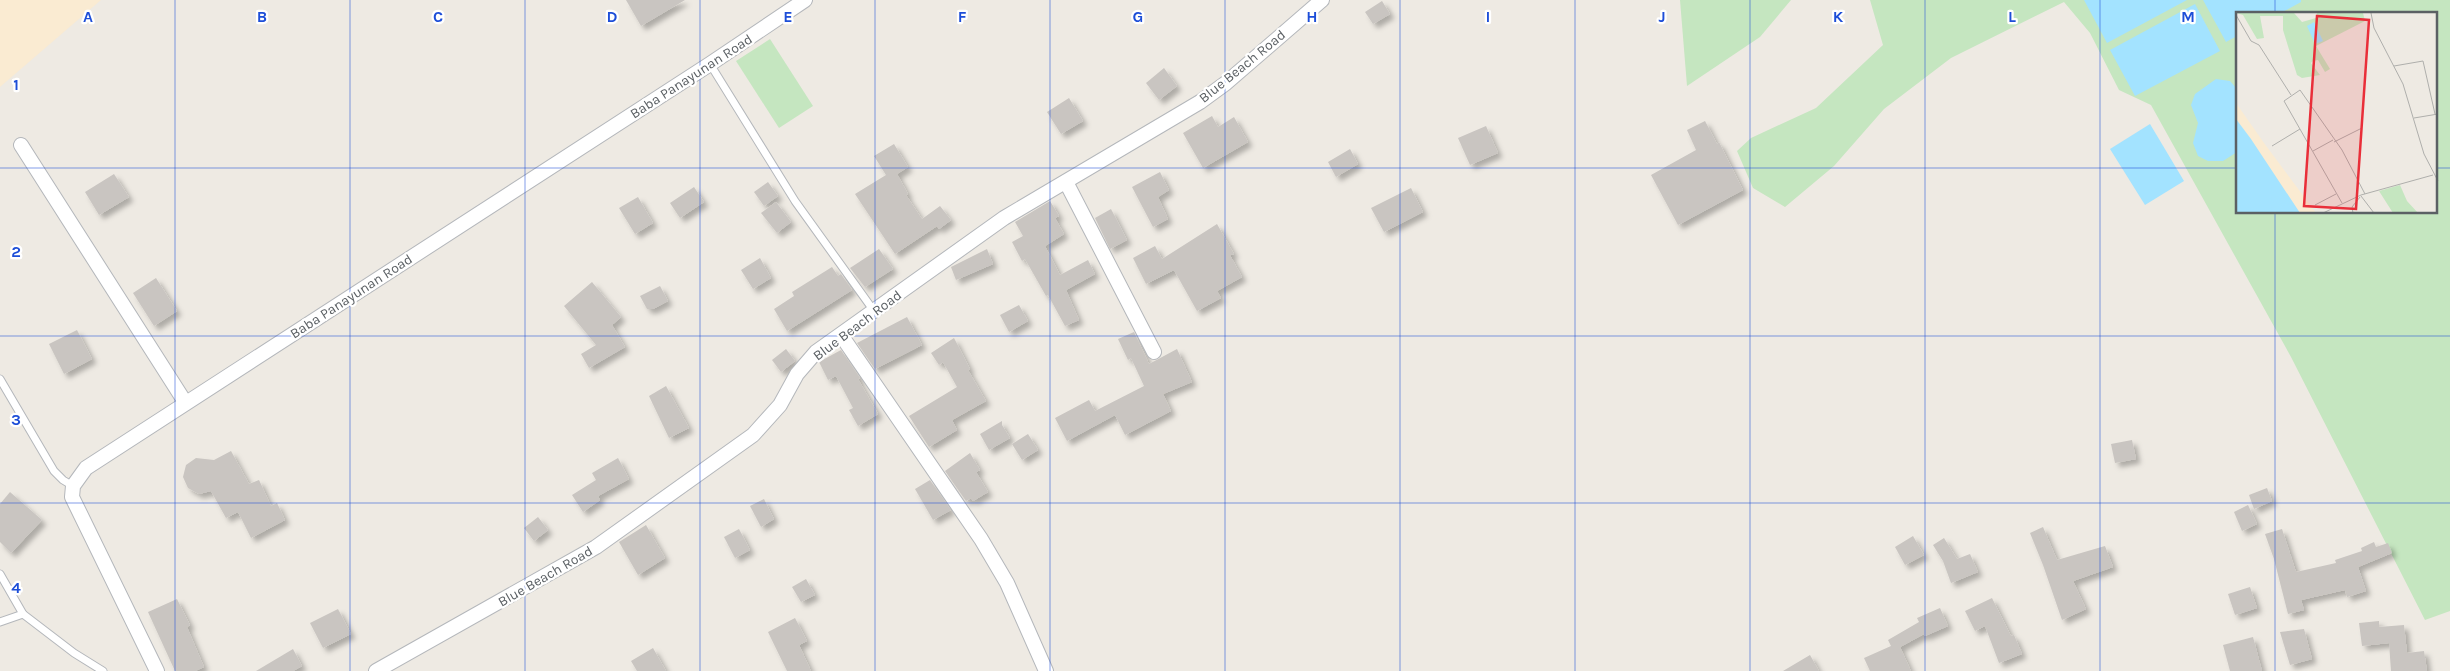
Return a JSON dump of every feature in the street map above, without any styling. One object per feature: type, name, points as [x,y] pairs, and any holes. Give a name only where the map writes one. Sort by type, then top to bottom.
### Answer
[{"type":"street","name":"Baba Panayunan Road","points":[[74,486],[86,468],[185,402],[710,64],[805,0]]},
{"type":"street","name":"Blue Beach Road","points":[[376,671],[596,547],[745,441],[780,405],[797,374],[816,352],[1004,218],[1219,88],[1322,0]]},
{"type":"street","points":[[21,146],[185,402]]},
{"type":"street","points":[[1066,182],[1154,352]]},
{"type":"street","points":[[841,334],[981,539],[1007,583],[1046,671]]},
{"type":"street","points":[[74,486],[72,497],[157,671]]},
{"type":"lane","points":[[710,64],[795,201],[874,311]]},
{"type":"lane","points":[[0,379],[54,471],[63,480],[74,486]]},
{"type":"lane","points":[[0,574],[23,614],[74,653],[103,671]]},
{"type":"lane","points":[[0,622],[23,614]]},
{"type":"green space","points":[[1680,0],[1791,0],[1760,37],[1687,86]]},
{"type":"green space","points":[[1870,0],[2450,0],[2450,611],[2425,620],[2291,357],[2151,105],[2119,90],[2090,33],[2064,2],[1951,58],[1884,109],[1834,166],[1785,207],[1753,188],[1737,151],[1751,138],[1816,108],[1883,45]]},
{"type":"green space","points":[[770,39],[813,106],[779,128],[736,61]]},
{"type":"sand","points":[[0,0],[101,0],[0,87]]},
{"type":"water","points":[[2084,0],[2187,0],[2107,43]]},
{"type":"water","points":[[2203,0],[2301,0],[2301,2],[2283,12],[2236,12],[2236,37],[2226,42]]},
{"type":"water","points":[[2195,4],[2220,51],[2135,96],[2110,50]]},
{"type":"water","points":[[2216,79],[2230,81],[2236,88],[2236,153],[2223,161],[2208,161],[2198,156],[2193,143],[2198,123],[2191,105],[2195,94]]},
{"type":"water","points":[[2150,124],[2184,181],[2145,205],[2110,149]]},
{"type":"building","points":[[626,0],[685,0],[641,26]]},
{"type":"building","points":[[1382,1],[1390,14],[1373,24],[1365,12]]},
{"type":"building","points":[[1164,68],[1177,86],[1159,100],[1146,83]]},
{"type":"building","points":[[1069,98],[1083,121],[1061,134],[1047,112]]},
{"type":"building","points":[[1212,116],[1218,127],[1234,117],[1248,142],[1203,168],[1183,133]]},
{"type":"building","points":[[1705,121],[1717,144],[1719,142],[1743,190],[1678,225],[1651,175],[1696,150],[1687,130]]},
{"type":"building","points":[[1486,126],[1498,153],[1470,165],[1458,138]]},
{"type":"building","points":[[894,144],[908,167],[897,174],[908,194],[906,195],[922,219],[940,206],[951,220],[939,229],[937,226],[895,254],[855,194],[886,175],[874,156]]},
{"type":"building","points":[[1350,149],[1358,164],[1336,177],[1328,162]]},
{"type":"building","points":[[1160,172],[1169,190],[1158,197],[1168,219],[1153,227],[1132,187]]},
{"type":"building","points":[[114,174],[129,197],[99,215],[85,192]]},
{"type":"building","points":[[768,182],[778,196],[764,206],[754,192]]},
{"type":"building","points":[[694,187],[704,202],[680,218],[670,203]]},
{"type":"building","points":[[1411,188],[1423,212],[1384,232],[1371,208]]},
{"type":"building","points":[[638,197],[653,223],[635,234],[619,208]]},
{"type":"building","points":[[1050,201],[1059,216],[1055,218],[1064,234],[1045,246],[1060,275],[1088,260],[1095,274],[1066,290],[1079,320],[1065,326],[1048,295],[1046,296],[1025,259],[1022,261],[1012,242],[1023,236],[1015,222]]},
{"type":"building","points":[[776,202],[791,222],[777,233],[761,213]]},
{"type":"building","points":[[1111,209],[1127,240],[1110,249],[1095,218]]},
{"type":"building","points":[[1217,224],[1234,254],[1230,255],[1242,277],[1217,291],[1221,298],[1197,311],[1174,270],[1146,284],[1133,258],[1155,246],[1162,259]]},
{"type":"building","points":[[879,249],[893,269],[865,287],[850,268]]},
{"type":"building","points":[[987,249],[993,264],[956,280],[951,267]]},
{"type":"building","points":[[760,258],[771,278],[753,289],[741,270]]},
{"type":"building","points":[[832,267],[838,276],[841,274],[852,290],[787,331],[774,309],[794,296],[792,292]]},
{"type":"building","points":[[156,278],[177,311],[154,326],[133,293]]},
{"type":"building","points":[[592,282],[621,317],[612,325],[625,347],[589,368],[581,354],[596,345],[564,306]]},
{"type":"building","points":[[660,286],[668,301],[653,309],[647,309],[640,296]]},
{"type":"building","points":[[1019,305],[1028,321],[1009,332],[1000,315]]},
{"type":"building","points":[[907,317],[922,345],[875,369],[857,343]]},
{"type":"building","points":[[77,330],[92,359],[64,374],[49,344]]},
{"type":"building","points":[[1134,332],[1149,364],[1177,349],[1192,382],[1163,394],[1171,411],[1125,435],[1115,415],[1067,441],[1055,418],[1089,400],[1095,411],[1144,386],[1131,358],[1128,360],[1118,339]]},
{"type":"building","points":[[954,338],[970,369],[968,370],[986,401],[952,420],[957,430],[929,447],[909,416],[957,387],[943,362],[939,365],[931,353]]},
{"type":"building","points":[[786,349],[795,361],[781,372],[772,360]]},
{"type":"building","points":[[841,350],[860,378],[858,379],[878,414],[858,426],[849,410],[853,408],[836,376],[828,380],[819,362]]},
{"type":"building","points":[[666,386],[689,428],[669,438],[649,396]]},
{"type":"building","points":[[1002,421],[1002,425],[1010,438],[989,450],[980,434]]},
{"type":"building","points":[[1028,434],[1038,450],[1022,460],[1012,444]]},
{"type":"building","points":[[2132,440],[2136,459],[2115,463],[2111,444]]},
{"type":"building","points":[[231,451],[249,484],[259,480],[271,506],[277,503],[285,520],[251,538],[238,512],[226,518],[211,491],[199,494],[188,488],[183,477],[186,465],[196,458],[214,460]]},
{"type":"building","points":[[970,453],[980,470],[976,472],[988,492],[973,501],[971,498],[966,501],[945,471]]},
{"type":"building","points":[[618,458],[629,479],[598,496],[600,500],[583,512],[572,495],[596,480],[592,473]]},
{"type":"building","points":[[930,480],[951,510],[933,520],[915,489]]},
{"type":"building","points":[[2267,488],[2272,501],[2254,509],[2249,495]]},
{"type":"building","points":[[10,492],[42,520],[11,553],[0,542],[0,504]]},
{"type":"building","points":[[764,499],[774,519],[761,527],[750,506]]},
{"type":"building","points":[[2248,505],[2257,524],[2242,531],[2234,512]]},
{"type":"building","points":[[538,517],[548,530],[534,541],[524,528]]},
{"type":"building","points":[[646,525],[665,558],[638,575],[619,542]]},
{"type":"building","points":[[2043,527],[2057,560],[2105,546],[2113,567],[2073,581],[2086,609],[2062,620],[2030,533]]},
{"type":"building","points":[[739,529],[750,550],[735,558],[724,537]]},
{"type":"building","points":[[2282,529],[2296,572],[2336,563],[2335,560],[2362,551],[2361,548],[2374,542],[2376,547],[2388,543],[2392,553],[2358,567],[2366,591],[2347,597],[2345,590],[2301,600],[2304,610],[2288,614],[2274,559],[2265,534]]},
{"type":"building","points":[[1913,536],[1924,555],[1905,565],[1895,547]]},
{"type":"building","points":[[1944,538],[1957,559],[1970,554],[1978,572],[1951,583],[1943,561],[1933,545]]},
{"type":"building","points":[[806,579],[815,595],[801,602],[792,587]]},
{"type":"building","points":[[2250,587],[2257,608],[2235,615],[2228,594]]},
{"type":"building","points":[[1992,598],[2011,636],[2014,635],[2022,654],[1999,663],[1985,626],[1975,631],[1965,611]]},
{"type":"building","points":[[177,599],[190,625],[187,627],[204,667],[195,671],[175,671],[148,612]]},
{"type":"building","points":[[1940,608],[1948,626],[1925,636],[1924,634],[1900,647],[1911,671],[1870,671],[1864,658],[1891,646],[1888,640],[1919,622],[1917,618]]},
{"type":"building","points":[[338,609],[351,634],[323,648],[310,623]]},
{"type":"building","points":[[795,618],[807,641],[799,645],[811,671],[787,671],[768,632]]},
{"type":"building","points":[[2379,621],[2379,627],[2404,625],[2407,653],[2424,651],[2427,671],[2391,671],[2389,643],[2362,646],[2359,623]]},
{"type":"building","points":[[2304,629],[2312,659],[2290,665],[2280,632]]},
{"type":"building","points":[[2253,637],[2262,671],[2230,671],[2223,645]]},
{"type":"building","points":[[653,648],[666,671],[637,671],[631,661]]},
{"type":"building","points":[[293,649],[302,666],[293,671],[256,671]]},
{"type":"building","points":[[1810,655],[1819,671],[1783,671]]}]
